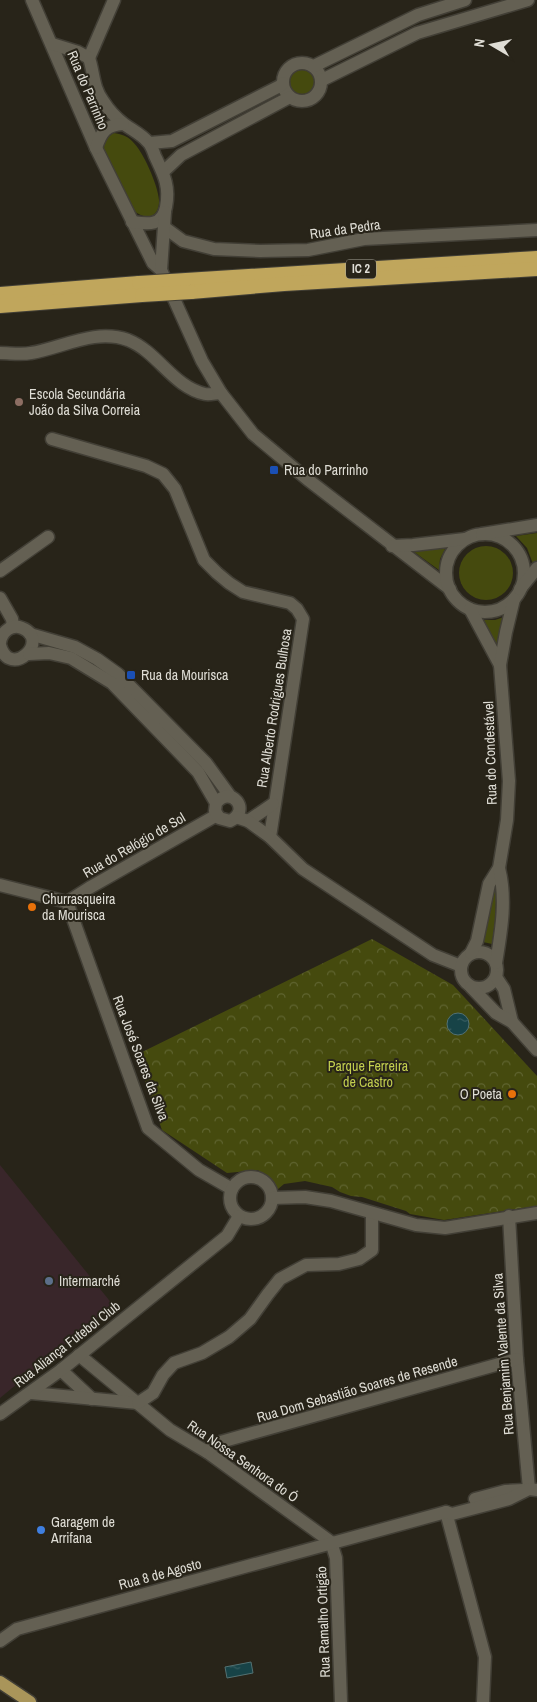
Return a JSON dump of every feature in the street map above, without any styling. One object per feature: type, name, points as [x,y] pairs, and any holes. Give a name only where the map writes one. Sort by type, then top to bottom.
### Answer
[{"type":"highway","name":"IC 2","points":[[0,294],[188,286],[537,258]]},
{"type":"highway","name":"IC 2","points":[[188,286],[284,284],[537,269]]},
{"type":"highway","name":"IC 2","points":[[0,306],[141,289]]},
{"type":"main road","points":[[0,1682],[30,1702]]},
{"type":"street","name":"Rua do Parrinho","points":[[32,0],[96,148],[153,263],[161,270],[202,361],[221,393],[253,434],[392,546],[450,589]]},
{"type":"street","points":[[89,58],[114,0]]},
{"type":"street","points":[[314,66],[418,14],[465,0]]},
{"type":"street","points":[[322,80],[417,33],[528,0]]},
{"type":"street","name":"Rua do Parrinho","points":[[52,44],[78,52],[89,58],[97,92],[103,102],[123,124],[136,131],[150,143],[167,181],[168,196],[161,270]]},
{"type":"street","points":[[305,62],[318,70],[322,80],[319,91],[312,99],[300,101],[290,97],[285,91],[283,83],[285,73],[292,65],[305,62]]},
{"type":"street","points":[[150,143],[172,140],[283,83]]},
{"type":"street","points":[[163,172],[181,155],[290,97]]},
{"type":"street","name":"Rua do Parrinho","points":[[96,148],[100,136],[106,130],[113,125],[123,124]]},
{"type":"street","points":[[132,222],[150,224],[159,219],[165,212]]},
{"type":"street","name":"Rua da Pedra","points":[[164,227],[183,241],[214,249],[260,251],[308,250],[364,239],[537,230]]},
{"type":"street","points":[[0,353],[30,354],[78,340],[108,336],[127,340],[144,348],[181,383],[206,394],[221,393]]},
{"type":"street","name":"Rua Alberto Rodrigues Bulhosa","points":[[52,439],[146,466],[163,474],[175,489],[204,560],[229,584],[243,592],[290,603],[297,609],[303,619],[273,804],[270,837]]},
{"type":"street","points":[[392,546],[465,539],[482,534],[537,525]]},
{"type":"street","points":[[482,534],[495,535],[508,541],[517,550],[523,563],[524,576],[517,594]]},
{"type":"street","points":[[0,570],[48,537]]},
{"type":"street","points":[[465,539],[456,546],[450,556],[446,578],[450,589],[460,602],[470,608],[481,612],[493,611],[504,607],[517,594],[537,568]]},
{"type":"street","name":"Rua do Condestável","points":[[461,966],[477,941],[489,884],[499,868],[507,820],[509,781],[500,665],[506,632],[517,594]]},
{"type":"street","points":[[0,598],[12,619],[13,627]]},
{"type":"street","name":"Rua do Condestável","points":[[470,608],[500,665]]},
{"type":"street","points":[[242,819],[237,801],[230,796],[206,763],[118,674],[97,659],[75,647],[30,634],[22,628],[13,627],[5,632],[0,640],[0,644],[1,650],[9,658],[19,659],[28,654],[49,653],[71,658],[112,683],[198,772],[216,809],[226,821],[242,819],[270,837],[303,869],[433,955],[461,966],[462,977],[471,987],[496,1012],[512,1022],[537,1050]]},
{"type":"street","points":[[28,654],[32,644],[30,634]]},
{"type":"street","points":[[216,809],[222,797],[230,796]]},
{"type":"street","name":"Rua Alberto Rodrigues Bulhosa","points":[[242,819],[273,804]]},
{"type":"street","name":"Rua do Relógio de Sol","points":[[67,902],[216,809]]},
{"type":"street","name":"Rua do Condestável","points":[[496,970],[502,920],[503,885],[499,868]]},
{"type":"street","points":[[0,885],[67,902]]},
{"type":"street","name":"Rua José Soares da Silva","points":[[67,902],[148,1128],[199,1170],[232,1189]]},
{"type":"street","points":[[471,953],[477,951],[489,954],[504,989],[512,1022]]},
{"type":"street","points":[[471,987],[488,986],[496,970]]},
{"type":"street","points":[[256,1177],[268,1185],[272,1198],[269,1210],[259,1218],[246,1219],[239,1216],[231,1206],[230,1200],[232,1189],[242,1179],[256,1177]]},
{"type":"street","points":[[272,1198],[305,1197],[331,1201],[416,1225],[445,1228],[509,1216],[537,1213]]},
{"type":"street","points":[[31,1393],[138,1403],[153,1393],[163,1375],[174,1363],[202,1353],[229,1337],[250,1319],[280,1279],[306,1265],[339,1264],[360,1259],[372,1250],[372,1213]]},
{"type":"street","name":"Rua Aliança Futebol Club","points":[[0,1414],[61,1370],[227,1236],[239,1216]]},
{"type":"street","name":"Rua Benjamim Valente da Silva","points":[[509,1216],[518,1359],[534,1488]]},
{"type":"street","name":"Rua Nossa Senhora do Ó","points":[[79,1354],[170,1430],[207,1452],[331,1542]]},
{"type":"street","name":"Rua Dom Sebastião Soares de Resende","points":[[207,1452],[218,1443],[518,1359]]},
{"type":"street","points":[[61,1370],[92,1399]]},
{"type":"street","name":"Rua 8 de Agosto","points":[[0,1641],[18,1629],[331,1542],[446,1512],[452,1514],[509,1499],[534,1488]]},
{"type":"street","points":[[446,1512],[485,1657],[484,1702]]},
{"type":"street","name":"Rua Ramalho Ortigão","points":[[331,1542],[336,1558],[341,1702]]},
{"type":"shaded area","points":[[0,1165],[113,1305],[0,1398]]},
{"type":"green space","points":[[302,70],[310,74],[314,82],[310,90],[302,94],[294,90],[290,82],[294,74]]},
{"type":"green space","points":[[114,133],[132,141],[141,152],[149,169],[159,200],[157,211],[151,216],[142,216],[133,210],[104,149],[106,139]]},
{"type":"green space","points":[[537,533],[537,561],[533,564],[527,548],[516,536]]},
{"type":"green space","points":[[486,546],[496,548],[505,554],[511,563],[513,573],[511,583],[505,592],[496,598],[486,600],[476,598],[467,592],[461,583],[459,573],[461,563],[467,554],[476,548]]},
{"type":"green space","points":[[446,547],[440,559],[439,570],[410,549]]},
{"type":"green space","points":[[504,617],[498,650],[484,620],[495,620]]},
{"type":"green space","points":[[495,882],[497,883],[492,944],[483,942]]},
{"type":"green space","name":"Parque Ferreira de Castro","points":[[372,939],[453,985],[537,1076],[537,1206],[444,1220],[410,1214],[362,1197],[351,1196],[332,1187],[305,1181],[284,1184],[278,1189],[258,1170],[227,1173],[162,1130],[136,1055]]},
{"type":"water","points":[[458,1013],[466,1016],[469,1024],[466,1032],[458,1035],[450,1032],[447,1024],[450,1016]]},
{"type":"water","points":[[251,1662],[253,1673],[227,1678],[225,1667]]},
{"type":"place","name":"Escola Secundária João da Silva Correia","points":[[19,402]]},
{"type":"place","name":"Rua do Parrinho","points":[[274,470]]},
{"type":"place","name":"Rua da Mourisca","points":[[131,675]]},
{"type":"place","name":"Churrasqueira da Mourisca","points":[[32,907]]},
{"type":"place","name":"O Poeta","points":[[512,1094]]},
{"type":"place","name":"Intermarché","points":[[49,1281]]},
{"type":"place","name":"Garagem de Arrifana","points":[[41,1530]]}]
